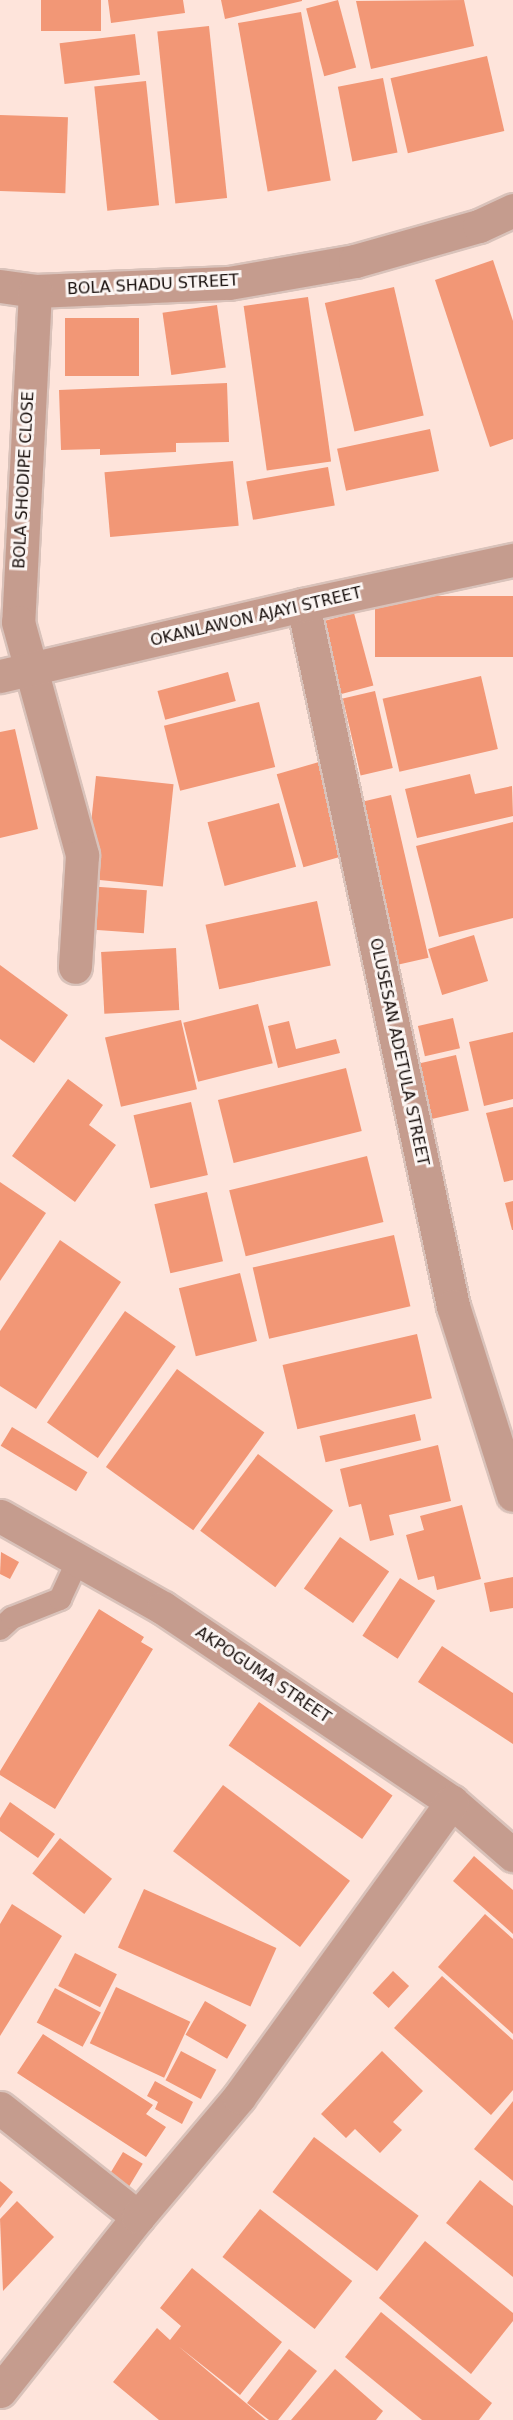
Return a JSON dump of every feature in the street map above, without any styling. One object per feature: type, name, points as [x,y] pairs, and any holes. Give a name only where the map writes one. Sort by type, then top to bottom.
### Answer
[{"type":"street","name":"BOLA SHADU STREET","points":[[0,286],[35,291],[241,281],[355,261],[479,226],[513,210]]},
{"type":"street","name":"BOLA SHODIPE CLOSE","points":[[35,291],[14,672],[82,855],[75,967]]},
{"type":"street","name":"OKANLAWON AJAYI STREET","points":[[14,672],[303,605],[513,560]]},
{"type":"street","name":"OLUSESAN ADETULA STREET","points":[[303,605],[453,1306],[513,1495]]},
{"type":"street","name":"AKPOGUMA STREET","points":[[0,1516],[163,1608],[452,1802],[513,1855]]},
{"type":"street","points":[[0,2391],[138,2217],[240,2097],[452,1802]]},
{"type":"street","points":[[0,2108],[138,2217]]},
{"type":"lane","points":[[0,1629],[12,1618],[60,1599],[78,1560]]},
{"type":"building","points":[[41,0],[101,0],[101,31],[41,31]]},
{"type":"building","points":[[108,0],[183,0],[185,13],[111,23]]},
{"type":"building","points":[[221,0],[302,0],[302,1],[225,19]]},
{"type":"building","points":[[338,0],[356,68],[324,76],[306,9]]},
{"type":"building","points":[[464,0],[474,46],[371,69],[356,1]]},
{"type":"building","points":[[301,12],[331,180],[268,192],[238,23]]},
{"type":"building","points":[[209,26],[227,198],[175,203],[157,31]]},
{"type":"building","points":[[135,34],[140,75],[65,84],[60,43]]},
{"type":"building","points":[[487,56],[504,131],[408,153],[391,78]]},
{"type":"building","points":[[383,78],[398,153],[352,161],[338,87]]},
{"type":"building","points":[[146,81],[159,205],[107,211],[94,86]]},
{"type":"building","points":[[0,115],[68,117],[65,193],[0,191]]},
{"type":"building","points":[[493,260],[513,321],[513,439],[490,447],[435,280]]},
{"type":"building","points":[[394,287],[424,416],[355,432],[325,303]]},
{"type":"building","points":[[308,297],[331,461],[267,470],[244,306]]},
{"type":"building","points":[[217,305],[226,367],[171,375],[163,313]]},
{"type":"building","points":[[65,318],[139,318],[139,376],[65,376]]},
{"type":"building","points":[[227,383],[229,442],[176,443],[176,452],[100,455],[100,449],[61,450],[59,390]]},
{"type":"building","points":[[430,429],[439,471],[346,491],[337,449]]},
{"type":"building","points":[[233,461],[239,526],[110,537],[104,472]]},
{"type":"building","points":[[328,467],[335,505],[253,520],[246,481]]},
{"type":"building","points":[[375,596],[513,596],[513,657],[375,657]]},
{"type":"building","points":[[354,613],[373,685],[338,695],[318,623]]},
{"type":"building","points":[[228,672],[236,701],[165,720],[157,691]]},
{"type":"building","points":[[481,676],[498,749],[399,772],[383,699]]},
{"type":"building","points":[[375,691],[393,768],[361,775],[343,698]]},
{"type":"building","points":[[259,702],[275,767],[180,791],[164,726]]},
{"type":"building","points":[[15,729],[38,829],[0,838],[0,732]]},
{"type":"building","points":[[319,762],[346,855],[303,867],[277,774]]},
{"type":"building","points":[[470,774],[475,794],[512,786],[513,816],[417,838],[405,789]]},
{"type":"building","points":[[96,776],[174,784],[163,887],[85,878]]},
{"type":"building","points":[[391,795],[429,958],[395,965],[358,803]]},
{"type":"building","points":[[279,803],[296,867],[225,886],[208,822]]},
{"type":"building","points":[[513,822],[513,918],[439,937],[416,846]]},
{"type":"building","points":[[86,886],[147,890],[144,933],[83,929]]},
{"type":"building","points":[[317,901],[331,966],[219,989],[205,925]]},
{"type":"building","points":[[474,935],[488,981],[442,995],[428,949]]},
{"type":"building","points":[[176,948],[179,1010],[104,1014],[101,952]]},
{"type":"building","points":[[0,965],[68,1015],[34,1063],[0,1039]]},
{"type":"building","points":[[258,1004],[273,1063],[198,1082],[183,1023]]},
{"type":"building","points":[[453,1018],[460,1048],[425,1056],[418,1026]]},
{"type":"building","points":[[181,1020],[197,1089],[121,1107],[105,1038]]},
{"type":"building","points":[[289,1021],[296,1049],[336,1039],[340,1053],[278,1068],[268,1026]]},
{"type":"building","points":[[513,1032],[513,1099],[484,1106],[469,1042]]},
{"type":"building","points":[[456,1055],[469,1111],[432,1119],[419,1064]]},
{"type":"building","points":[[346,1068],[362,1131],[234,1163],[218,1100]]},
{"type":"building","points":[[68,1079],[103,1105],[89,1125],[116,1145],[75,1202],[12,1156]]},
{"type":"building","points":[[191,1102],[208,1175],[150,1188],[134,1115]]},
{"type":"building","points":[[513,1107],[513,1180],[504,1182],[486,1113]]},
{"type":"building","points":[[367,1156],[383,1222],[246,1256],[229,1190]]},
{"type":"building","points":[[0,1182],[46,1213],[0,1281]]},
{"type":"building","points":[[207,1192],[223,1261],[170,1273],[154,1204]]},
{"type":"building","points":[[513,1201],[513,1230],[512,1230],[505,1203]]},
{"type":"building","points":[[394,1235],[410,1306],[269,1339],[253,1268]]},
{"type":"building","points":[[60,1240],[121,1282],[36,1409],[0,1386],[0,1331]]},
{"type":"building","points":[[240,1273],[257,1341],[196,1356],[179,1288]]},
{"type":"building","points":[[125,1311],[176,1347],[98,1458],[47,1422]]},
{"type":"building","points":[[417,1334],[432,1398],[297,1429],[283,1365]]},
{"type":"building","points":[[177,1369],[264,1432],[193,1530],[106,1467]]},
{"type":"building","points":[[415,1414],[421,1440],[326,1462],[320,1436]]},
{"type":"building","points":[[12,1427],[87,1472],[76,1491],[1,1446]]},
{"type":"building","points":[[438,1445],[451,1501],[389,1515],[394,1535],[370,1541],[361,1504],[349,1507],[340,1469]]},
{"type":"building","points":[[258,1454],[333,1511],[275,1587],[200,1531]]},
{"type":"building","points":[[462,1505],[481,1579],[437,1590],[434,1576],[418,1580],[406,1535],[424,1530],[420,1516]]},
{"type":"building","points":[[340,1537],[389,1571],[353,1623],[304,1589]]},
{"type":"building","points":[[1,1552],[19,1562],[10,1579],[0,1574]]},
{"type":"building","points":[[513,1577],[513,1608],[490,1612],[484,1583]]},
{"type":"building","points":[[400,1578],[435,1601],[398,1659],[362,1636]]},
{"type":"building","points":[[99,1609],[144,1637],[141,1642],[153,1649],[55,1809],[0,1775],[0,1771]]},
{"type":"building","points":[[442,1646],[513,1693],[513,1744],[418,1682]]},
{"type":"building","points":[[259,1702],[393,1795],[362,1839],[229,1745]]},
{"type":"building","points":[[223,1785],[350,1881],[300,1947],[173,1851]]},
{"type":"building","points":[[10,1802],[55,1834],[38,1858],[0,1831],[0,1818]]},
{"type":"building","points":[[60,1838],[112,1879],[84,1914],[32,1873]]},
{"type":"building","points":[[474,1856],[513,1890],[513,1934],[453,1881]]},
{"type":"building","points":[[144,1889],[276,1948],[250,2006],[118,1947]]},
{"type":"building","points":[[12,1904],[62,1936],[0,2036],[0,1924]]},
{"type":"building","points":[[485,1914],[513,1939],[513,2034],[438,1967]]},
{"type":"building","points":[[75,1953],[117,1974],[100,2007],[58,1986]]},
{"type":"building","points":[[393,1971],[409,1986],[389,2008],[373,1993]]},
{"type":"building","points":[[442,1976],[513,2040],[513,2090],[491,2115],[394,2028]]},
{"type":"building","points":[[116,1987],[190,2022],[164,2078],[90,2043]]},
{"type":"building","points":[[55,1988],[101,2012],[83,2047],[37,2022]]},
{"type":"building","points":[[205,2001],[247,2025],[227,2059],[186,2035]]},
{"type":"building","points":[[43,2034],[153,2105],[146,2114],[166,2127],[146,2157],[17,2073]]},
{"type":"building","points":[[181,2051],[216,2070],[201,2099],[166,2080]]},
{"type":"building","points":[[382,2051],[423,2091],[393,2122],[402,2130],[380,2153],[355,2129],[346,2138],[321,2114]]},
{"type":"building","points":[[155,2081],[193,2102],[182,2124],[155,2109],[158,2102],[147,2096]]},
{"type":"building","points":[[513,2101],[513,2181],[474,2149]]},
{"type":"building","points":[[314,2137],[419,2216],[377,2271],[272,2192]]},
{"type":"building","points":[[123,2152],[143,2164],[128,2188],[109,2176]]},
{"type":"building","points":[[480,2180],[513,2206],[513,2277],[446,2223]]},
{"type":"building","points":[[0,2181],[13,2192],[0,2208]]},
{"type":"building","points":[[17,2201],[54,2237],[3,2291],[0,2219]]},
{"type":"building","points":[[260,2209],[352,2281],[315,2329],[222,2257]]},
{"type":"building","points":[[425,2241],[513,2313],[513,2321],[471,2374],[379,2298]]},
{"type":"building","points":[[192,2268],[282,2342],[240,2395],[178,2346],[266,2420],[159,2420],[113,2382],[157,2328],[170,2340],[181,2326],[160,2308]]},
{"type":"building","points":[[381,2312],[492,2403],[479,2420],[422,2420],[345,2357]]},
{"type":"building","points":[[289,2349],[317,2371],[278,2420],[269,2420],[247,2403]]},
{"type":"building","points":[[335,2369],[383,2411],[376,2420],[291,2420]]}]
